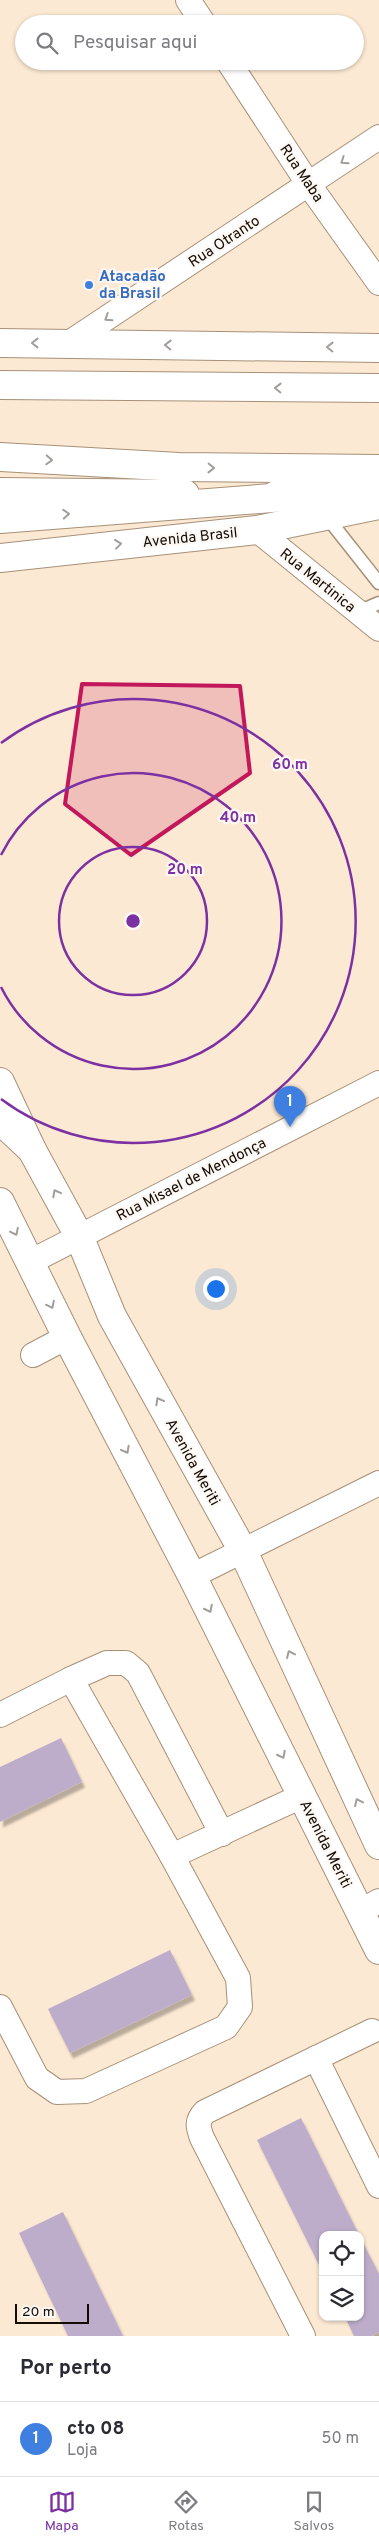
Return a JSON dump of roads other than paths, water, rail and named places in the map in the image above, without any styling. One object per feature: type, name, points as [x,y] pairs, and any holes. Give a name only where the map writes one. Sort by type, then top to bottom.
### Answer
[{"type":"main road","points":[[0,342],[379,348]]},
{"type":"main road","points":[[0,371],[55,374],[148,386]]},
{"type":"main road","points":[[0,385],[379,388]]},
{"type":"main road","points":[[0,457],[179,467],[379,469]]},
{"type":"main road","points":[[0,492],[379,496]]},
{"type":"main road","points":[[0,519],[298,496]]},
{"type":"main road","name":"Avenida Brasil","points":[[0,558],[257,530],[379,505]]},
{"type":"main road","name":"Avenida Meriti","points":[[0,1082],[32,1150],[79,1236],[112,1316],[243,1551],[379,1845]]},
{"type":"main road","points":[[0,1120],[32,1150]]},
{"type":"main road","name":"Avenida Meriti","points":[[0,1202],[67,1337],[192,1576],[302,1796],[370,1907],[379,1950]]},
{"type":"street","points":[[188,0],[198,15]]},
{"type":"street","name":"Rua Maba","points":[[234,70],[309,185],[379,283]]},
{"type":"street","name":"Rua Otranto","points":[[69,343],[379,137]]},
{"type":"street","name":"Rua Martinica","points":[[257,530],[379,629]]},
{"type":"street","name":"Rua Misael de Mendonça","points":[[30,1262],[379,1083]]},
{"type":"street","points":[[33,1355],[67,1337]]},
{"type":"street","points":[[192,1576],[379,1483]]},
{"type":"street","points":[[0,1715],[107,1663],[126,1663],[138,1673],[222,1834]]},
{"type":"street","points":[[0,2007],[37,2078],[57,2092],[86,2091],[226,2027],[240,2007],[238,1978],[172,1856],[71,1679]]},
{"type":"street","points":[[172,1856],[302,1796]]},
{"type":"street","points":[[303,2336],[198,2127],[199,2118],[205,2112],[372,2031]]},
{"type":"street","points":[[316,2058],[379,2186]]},
{"type":"lane","points":[[326,516],[379,583]]},
{"type":"lane","points":[[358,612],[379,603]]},
{"type":"place","name":"Atacadão da Brasil","points":[[89,285]]},
{"type":"place","name":"cto 08","points":[[290,1127]]}]
